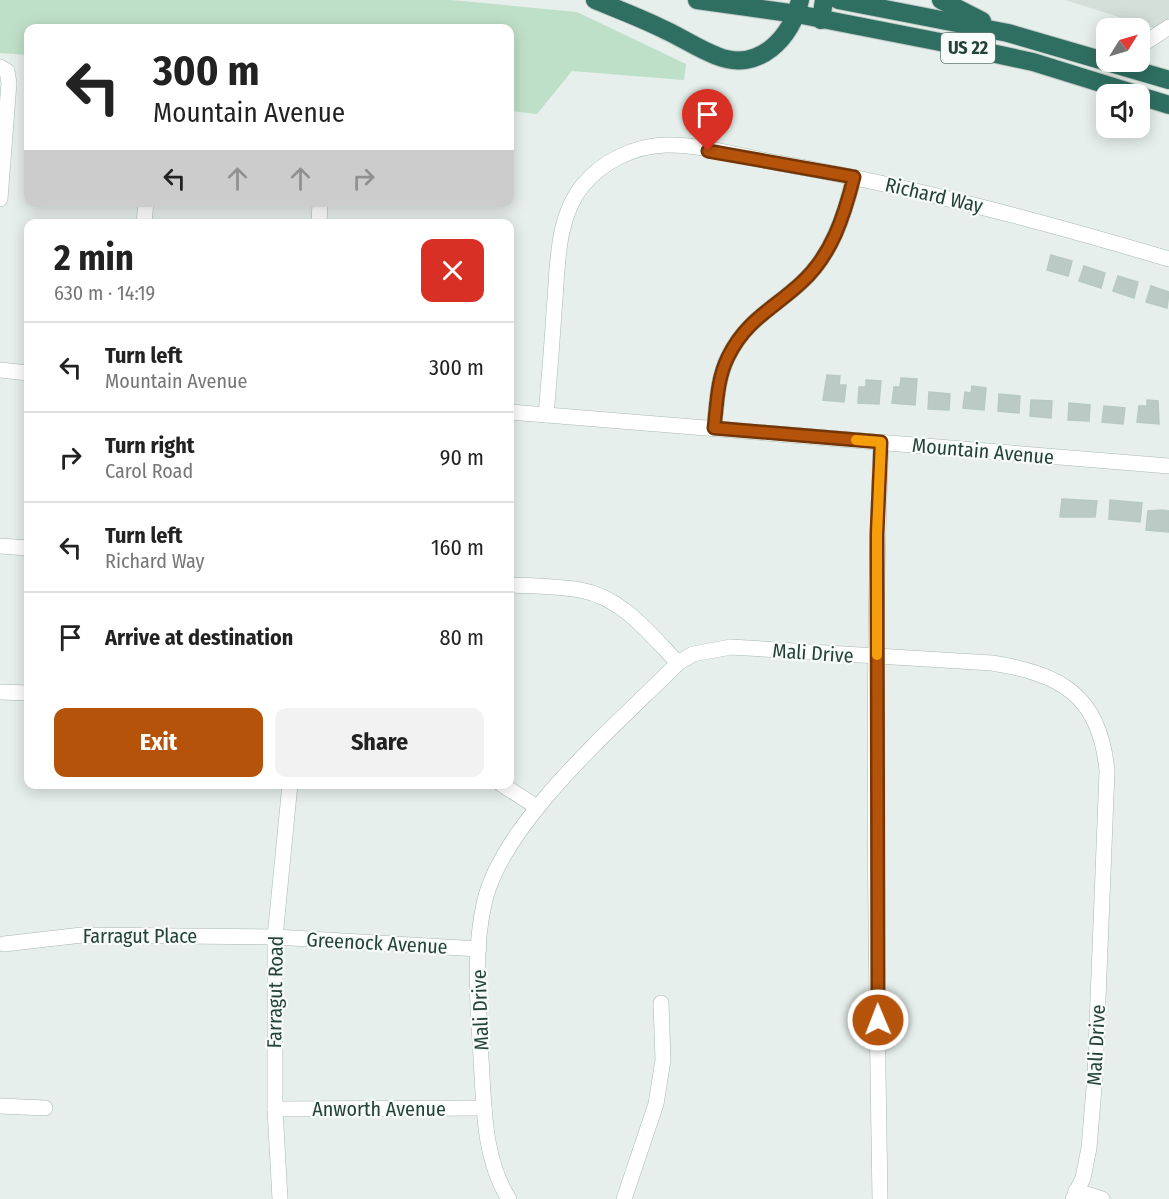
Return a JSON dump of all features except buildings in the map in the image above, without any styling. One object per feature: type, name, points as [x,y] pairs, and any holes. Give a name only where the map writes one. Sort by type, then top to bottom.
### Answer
[{"type":"highway","points":[[595,0],[662,28],[718,57],[738,61],[768,52],[784,36],[799,7]]},
{"type":"highway","name":"US 22","points":[[697,0],[799,7],[821,20],[1033,62],[1104,84]]},
{"type":"highway","points":[[821,20],[824,0]]},
{"type":"highway","name":"US 22","points":[[838,0],[1008,33],[1096,57]]},
{"type":"highway","points":[[941,0],[1008,33]]},
{"type":"highway","name":"US 22","points":[[1145,72],[1169,80]]},
{"type":"highway","points":[[1150,99],[1169,105]]},
{"type":"street","points":[[1150,39],[1169,27]]},
{"type":"street","points":[[0,199],[9,83],[4,69]]},
{"type":"street","name":"Richard Way","points":[[546,415],[564,223],[571,204],[598,170],[632,151],[668,145],[854,177],[996,209],[1169,259]]},
{"type":"street","points":[[714,428],[720,377],[732,350],[758,315],[803,281],[820,261],[838,230],[854,177]]},
{"type":"street","points":[[0,370],[24,373]]},
{"type":"street","name":"Mountain Avenue","points":[[514,412],[1169,466]]},
{"type":"street","points":[[880,1199],[877,534],[881,442]]},
{"type":"street","points":[[0,546],[24,548]]},
{"type":"street","points":[[514,585],[580,590],[614,602],[629,613],[678,663]]},
{"type":"street","name":"Mali Drive","points":[[508,1199],[494,1169],[484,1108],[477,986],[484,903],[493,877],[513,840],[537,807],[678,663],[708,650],[731,647],[992,663],[1038,672],[1054,678],[1070,689],[1090,714],[1099,730],[1107,771],[1095,1076],[1089,1148],[1083,1178],[1074,1195]]},
{"type":"street","points":[[0,692],[24,693]]},
{"type":"street","name":"Farragut Road","points":[[280,1199],[275,1109],[275,937],[290,789]]},
{"type":"street","points":[[509,789],[537,807]]},
{"type":"street","name":"Farragut Place","points":[[4,944],[82,935],[275,937]]},
{"type":"street","name":"Greenock Avenue","points":[[275,937],[479,949]]},
{"type":"street","points":[[624,1199],[656,1104],[663,1060],[661,1003]]},
{"type":"street","points":[[0,1106],[45,1108]]},
{"type":"street","name":"Anworth Avenue","points":[[275,1109],[484,1108]]},
{"type":"street","points":[[1074,1195],[1102,1199]]},
{"type":"shaded area","points":[[1065,0],[1169,0],[1169,33],[1150,27],[1150,18],[1122,18]]},
{"type":"green space","points":[[0,0],[451,0],[577,12],[686,64],[684,80],[572,71],[537,114],[514,111],[514,24],[24,24],[24,55],[0,53]]},
{"type":"slow traffic","points":[[856,440],[881,442],[877,534],[877,655]]},
{"type":"route","points":[[708,151],[854,177],[838,230],[830,247],[803,281],[758,315],[737,341],[720,377],[714,428],[881,442],[877,534],[878,1020]]}]
